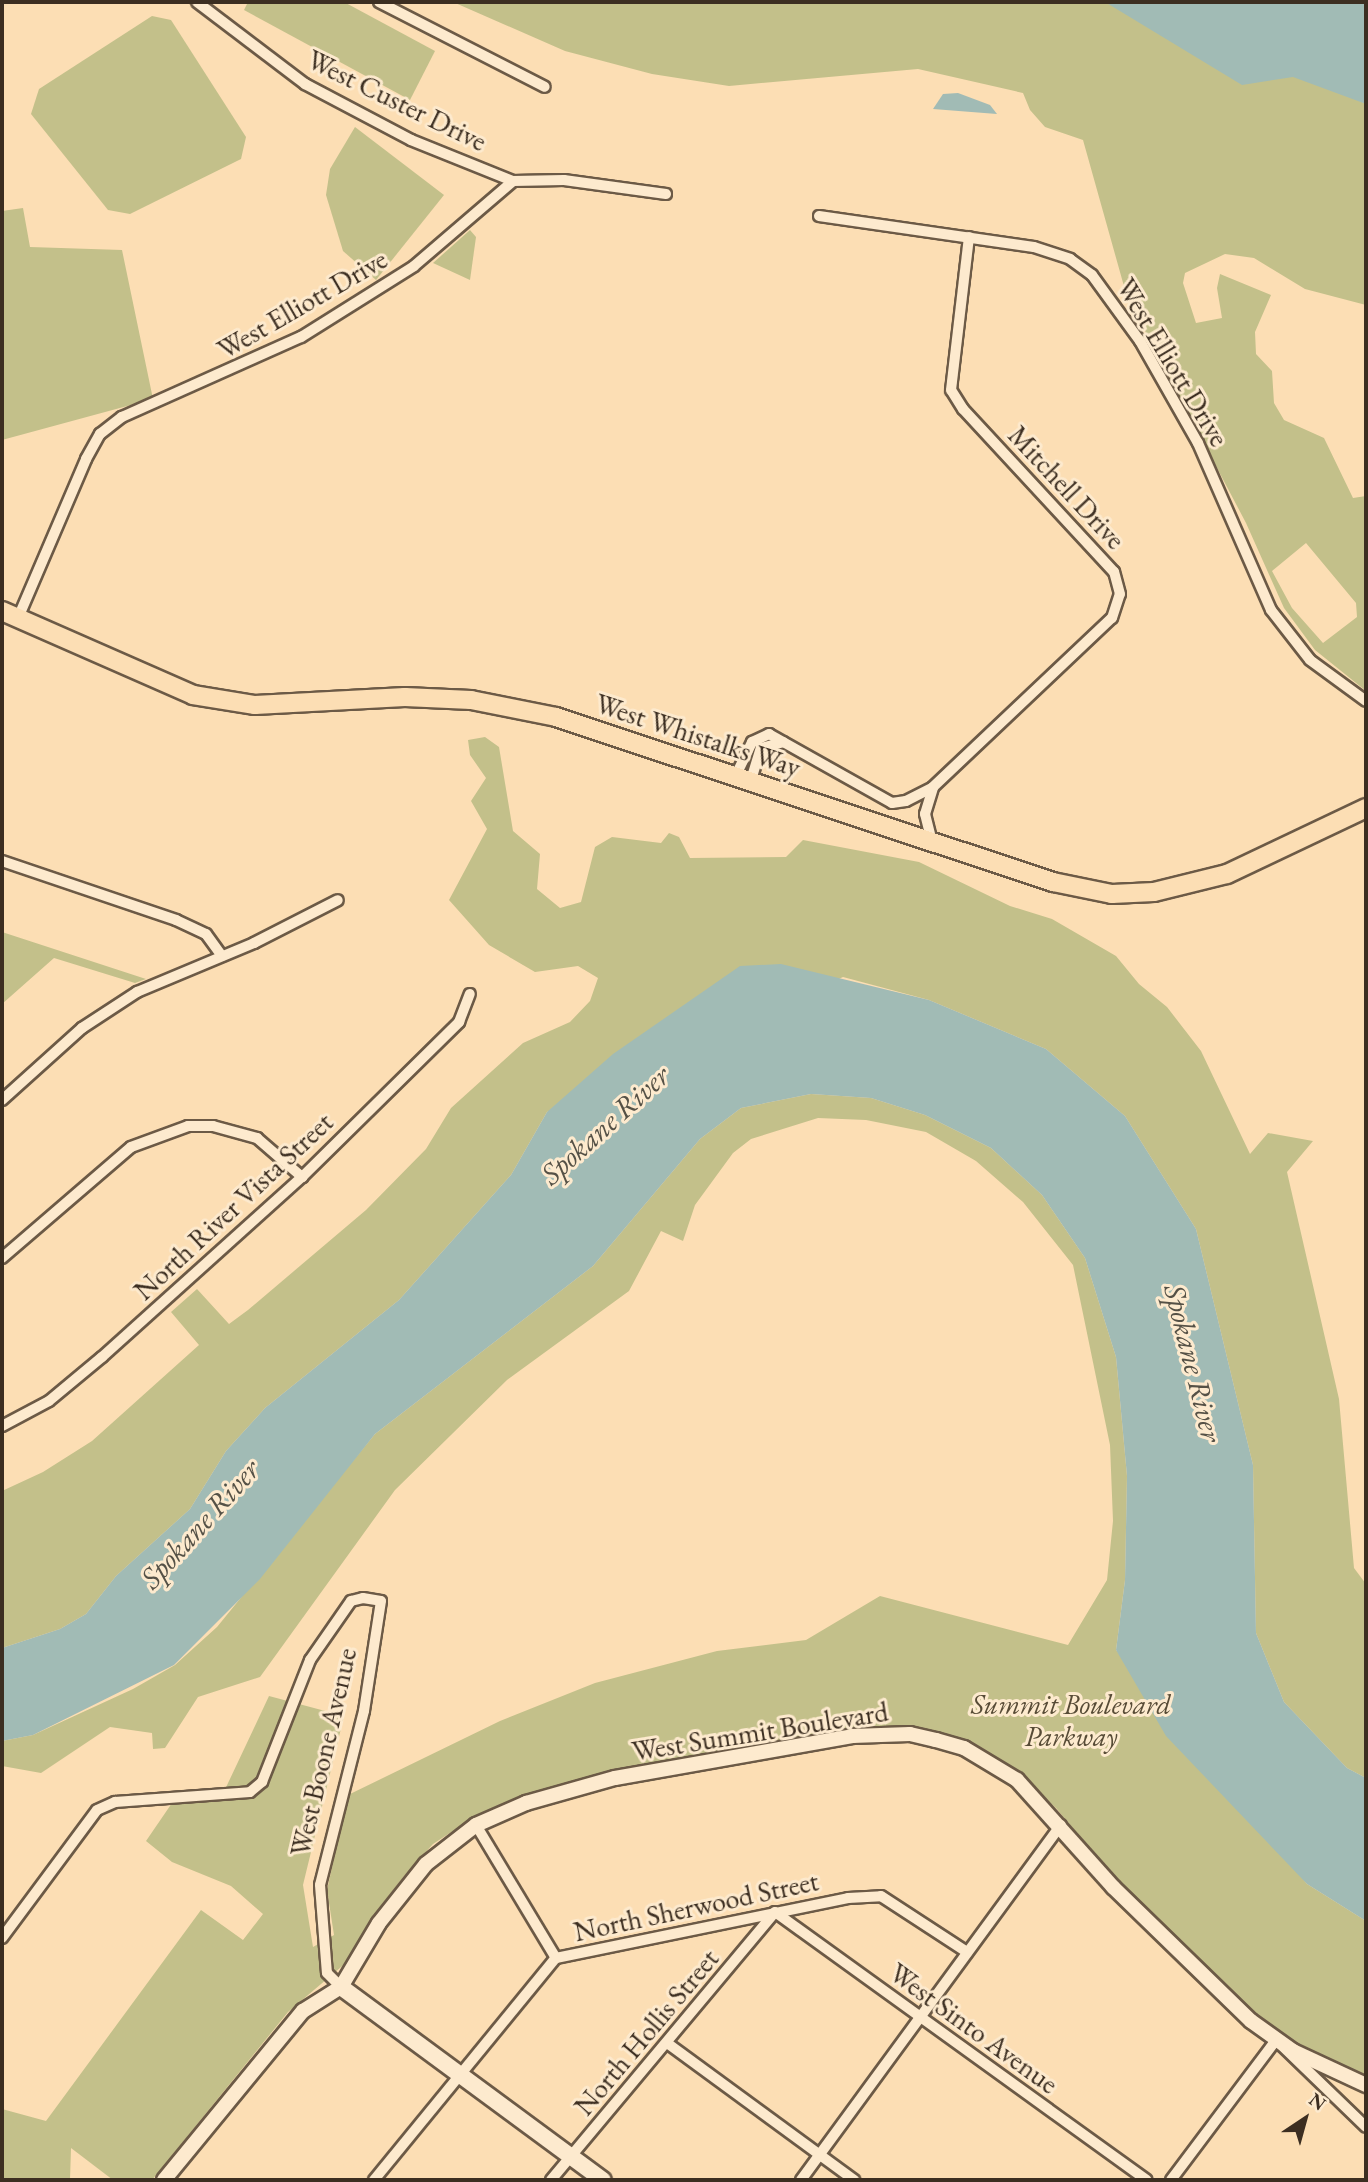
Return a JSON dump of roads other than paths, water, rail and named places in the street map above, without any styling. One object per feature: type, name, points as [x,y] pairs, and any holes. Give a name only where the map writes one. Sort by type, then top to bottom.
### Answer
[{"type":"main road","name":"West Whistalks Way","points":[[10,615],[194,695],[255,705],[405,697],[471,700],[555,716],[1053,882],[1112,894],[1154,892],[1192,886],[1262,860],[1366,808]]},
{"type":"main road","name":"West Boone Avenue","points":[[341,1987],[603,2180]]},
{"type":"street","name":"West Custer Drive","points":[[197,2],[305,84],[411,139],[513,181]]},
{"type":"street","points":[[379,2],[545,87]]},
{"type":"street","points":[[513,181],[564,180],[666,194]]},
{"type":"street","name":"West Elliott Drive","points":[[10,615],[100,434],[122,417],[219,378],[312,331],[414,266],[513,181]]},
{"type":"street","name":"West Elliott Drive","points":[[819,216],[969,237],[1056,253],[1082,267],[1102,286],[1140,341],[1214,472],[1247,562],[1270,610],[1310,660],[1366,701]]},
{"type":"street","name":"Mitchell Drive","points":[[744,778],[745,753],[761,734],[783,742],[892,803],[933,787],[1112,618],[1120,594],[1114,572],[963,409],[951,390],[969,237]]},
{"type":"street","points":[[932,842],[925,814],[933,787]]},
{"type":"street","points":[[2,862],[176,920],[206,934],[222,956]]},
{"type":"street","points":[[2,1100],[82,1028],[137,992],[222,956],[338,900]]},
{"type":"street","name":"North River Vista Street","points":[[2,1426],[49,1401],[81,1375],[302,1177],[459,1022],[470,994]]},
{"type":"street","points":[[2,1258],[131,1147],[188,1126],[213,1126],[257,1138],[302,1177]]},
{"type":"street","name":"West Boone Avenue","points":[[2,1938],[97,1810],[115,1802],[250,1792],[262,1782],[310,1660],[351,1601],[381,1601],[363,1711],[320,1885],[327,1973],[341,1987]]},
{"type":"street","name":"West Summit Boulevard","points":[[341,1987],[379,1923],[426,1864],[476,1825],[526,1803],[615,1778],[883,1734],[936,1740],[989,1761],[1017,1780],[1061,1825],[1113,1887],[1276,2040],[1366,2085]]},
{"type":"street","points":[[476,1825],[555,1958]]},
{"type":"street","points":[[801,2180],[1061,1825]]},
{"type":"street","name":"North Sherwood Street","points":[[373,2180],[555,1958],[775,1912],[881,1896],[967,1952]]},
{"type":"street","name":"West Sinto Avenue","points":[[775,1912],[1146,2180]]},
{"type":"street","name":"North Hollis Street","points":[[551,2180],[775,1912]]},
{"type":"street","points":[[163,2180],[303,2011],[341,1987]]},
{"type":"street","points":[[1171,2180],[1276,2040],[1366,2127]]},
{"type":"street","points":[[667,2043],[854,2180]]},
{"type":"water","points":[[1105,2],[1366,2],[1366,104],[1293,77],[1242,85]]},
{"type":"water","points":[[958,93],[990,105],[997,114],[933,109],[943,94]]},
{"type":"water","name":"Spokane River","points":[[781,964],[929,1000],[1046,1049],[1125,1116],[1196,1229],[1253,1465],[1256,1633],[1284,1702],[1347,1768],[1366,1778],[1366,1921],[1307,1884],[1166,1736],[1116,1650],[1125,1580],[1127,1476],[1116,1357],[1085,1258],[1042,1195],[991,1148],[925,1115],[871,1098],[811,1094],[741,1108],[700,1139],[593,1266],[375,1434],[260,1579],[174,1665],[33,1735],[2,1741],[2,1648],[60,1629],[86,1614],[116,1576],[190,1509],[226,1451],[265,1408],[399,1300],[511,1175],[547,1112],[613,1054],[740,966]]},
{"type":"park label","name":"Summit Boulevard Parkway","points":[[1071,1720]]}]
